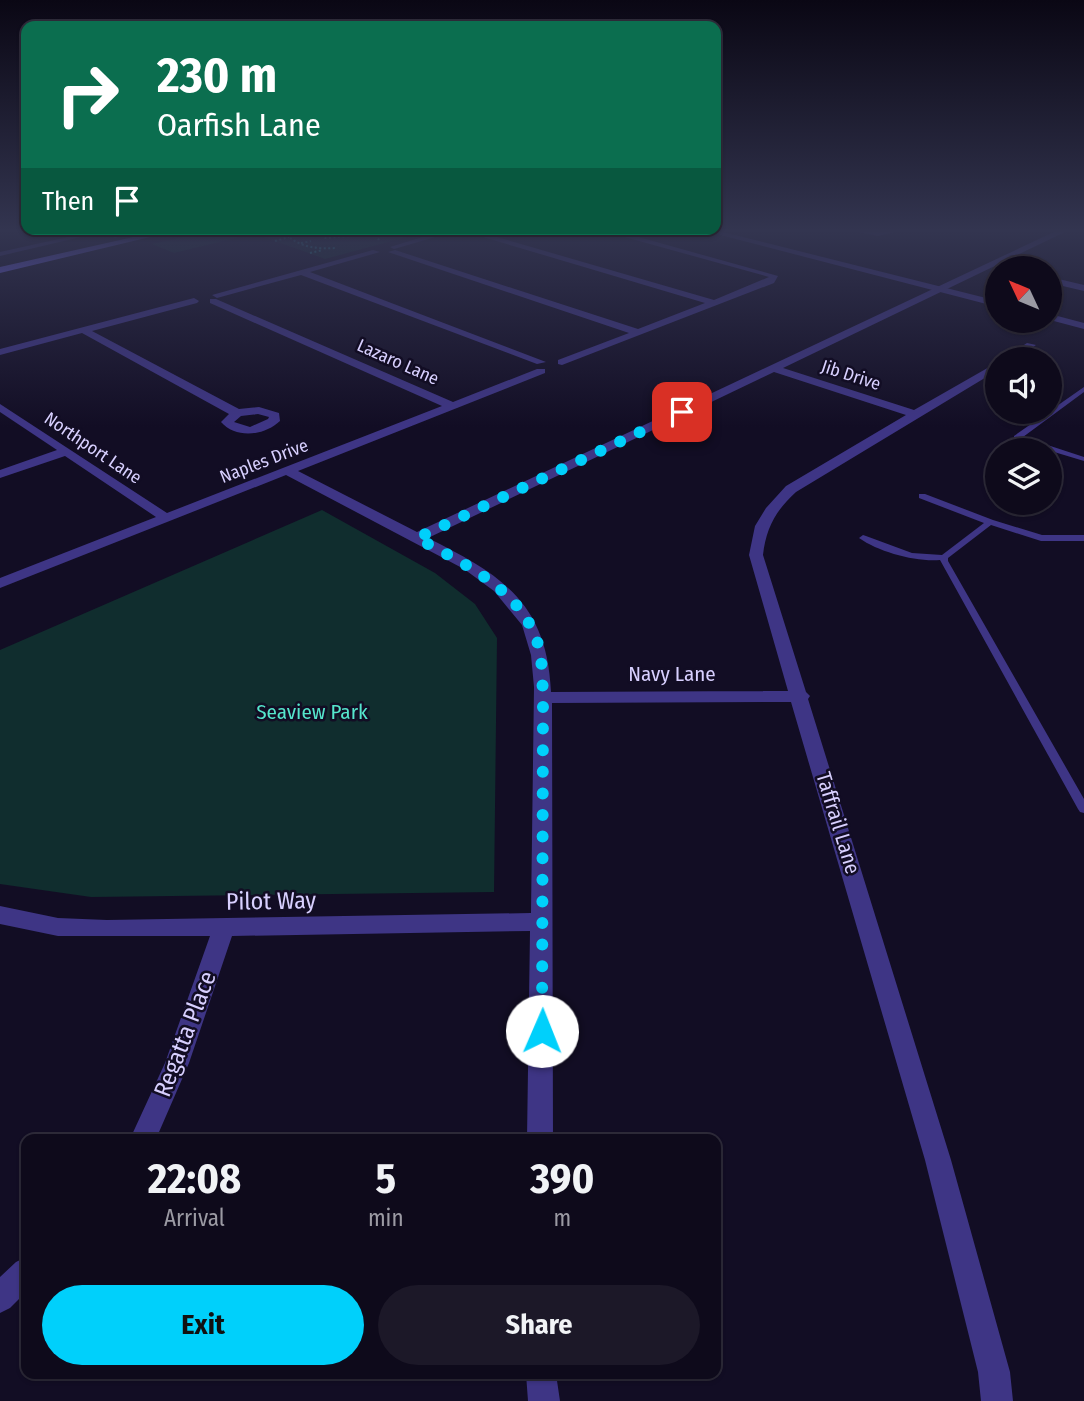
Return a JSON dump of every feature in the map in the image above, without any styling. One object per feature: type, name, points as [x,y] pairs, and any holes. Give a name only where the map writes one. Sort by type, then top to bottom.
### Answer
[{"type":"street","points":[[0,352],[194,301],[193,298],[197,296]]},
{"type":"street","points":[[201,296],[220,296]]},
{"type":"street","points":[[363,296],[541,366]]},
{"type":"street","points":[[531,296],[637,332],[731,296]]},
{"type":"street","points":[[691,296],[714,303]]},
{"type":"street","points":[[417,538],[924,296]]},
{"type":"street","name":"Lazaro Lane","points":[[215,298],[453,406]]},
{"type":"street","points":[[1062,312],[1084,318]]},
{"type":"street","points":[[1062,320],[1084,326]]},
{"type":"street","points":[[85,331],[237,413]]},
{"type":"street","name":"Naples Drive","points":[[0,583],[453,406],[541,366],[560,371],[566,368],[562,362],[637,332]]},
{"type":"street","name":"Jib Drive","points":[[774,369],[916,415]]},
{"type":"street","name":"Taffrail Lane","points":[[985,373],[791,489],[774,504],[763,519],[758,536],[757,555],[938,1160],[994,1372],[997,1401]]},
{"type":"street","name":"Northport Lane","points":[[0,407],[166,517]]},
{"type":"street","points":[[0,474],[66,451]]},
{"type":"street","points":[[288,471],[417,538],[492,582],[524,615],[536,638],[541,660],[543,698],[544,922],[540,1134]]},
{"type":"street","name":"Navy Lane","points":[[543,698],[801,696]]},
{"type":"street","name":"Pilot Way","points":[[0,915],[58,927],[224,928],[544,922]]},
{"type":"street","name":"Regatta Place","points":[[145,1134],[177,1063],[224,928]]},
{"type":"street","points":[[0,1298],[21,1277]]},
{"type":"street","points":[[542,1379],[544,1401]]},
{"type":"lane","points":[[1084,389],[1017,438],[1084,459]]},
{"type":"lane","points":[[1069,399],[1084,404]]},
{"type":"lane","points":[[922,496],[1041,538],[1084,538]]},
{"type":"lane","points":[[863,538],[906,556],[944,557],[990,522]]},
{"type":"lane","points":[[944,557],[1084,809]]},
{"type":"green space","name":"Seaview Park","points":[[322,510],[435,573],[475,604],[497,638],[494,892],[91,897],[0,884],[0,650]]},
{"type":"route","points":[[542,1031],[543,698],[541,660],[536,638],[524,615],[510,597],[475,569],[417,538],[682,412]]}]
